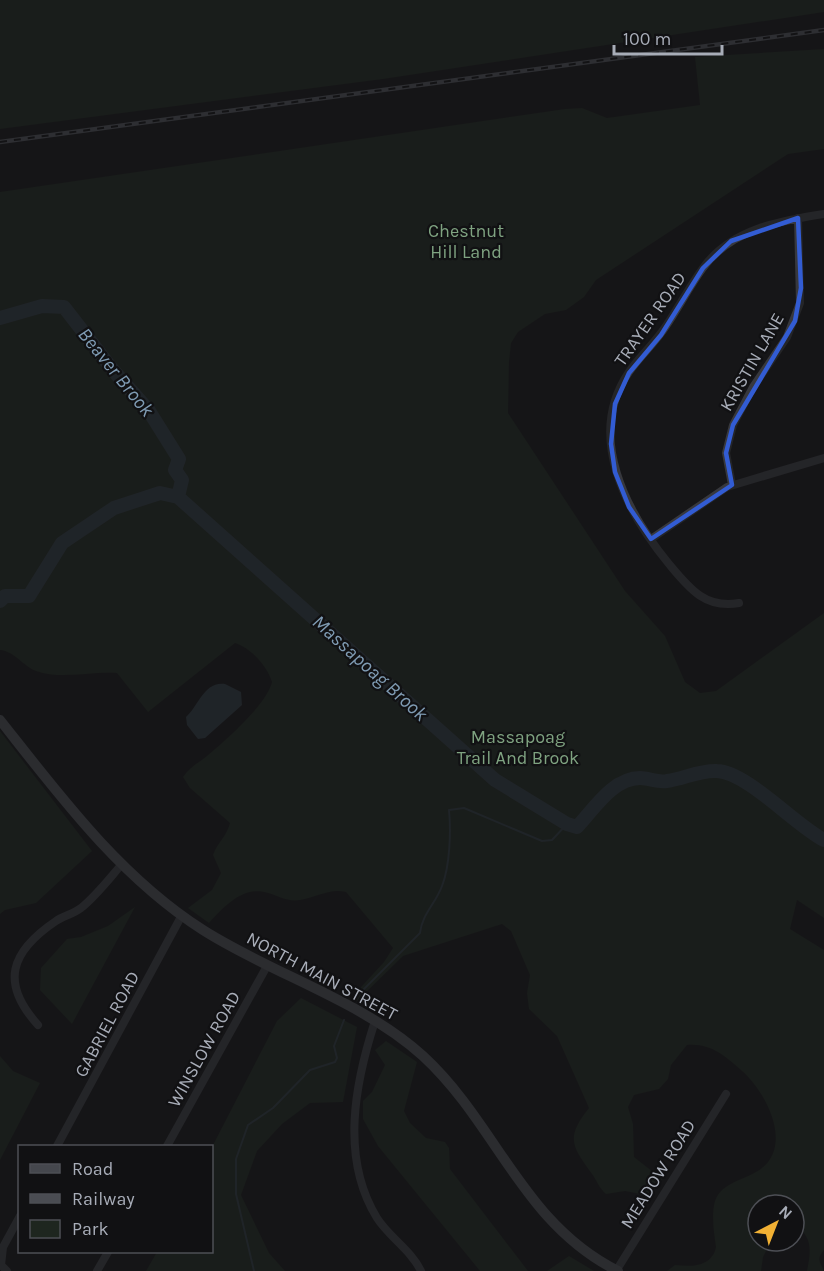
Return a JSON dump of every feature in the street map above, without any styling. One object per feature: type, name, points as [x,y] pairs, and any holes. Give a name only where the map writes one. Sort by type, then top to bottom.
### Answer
[{"type":"main road","name":"NORTH MAIN STREET","points":[[0,720],[81,822],[122,864],[182,915],[202,930],[267,966],[375,1021],[409,1044],[438,1072],[537,1205],[570,1242],[617,1271]]},
{"type":"street","name":"TRAYER ROAD","points":[[739,603],[714,604],[700,598],[686,585],[629,507],[615,472],[611,444],[615,404],[629,373],[666,327],[703,268],[717,252],[731,241],[758,228],[824,214]]},
{"type":"street","name":"KRISTIN LANE","points":[[732,485],[726,453],[733,425],[753,387],[786,337],[800,303],[798,218]]},
{"type":"street","points":[[651,539],[716,493],[732,485],[824,458]]},
{"type":"street","points":[[38,1025],[14,996],[10,979],[17,961],[42,931],[60,918],[78,910],[122,864]]},
{"type":"street","name":"GABRIEL ROAD","points":[[58,1145],[182,915]]},
{"type":"street","name":"WINSLOW ROAD","points":[[168,1145],[267,966]]},
{"type":"street","points":[[375,1021],[356,1091],[355,1128],[359,1173],[377,1218],[421,1271]]},
{"type":"street","name":"MEADOW ROAD","points":[[617,1271],[726,1094]]},
{"type":"street","points":[[7,1271],[1,1265],[1,1253],[18,1220]]},
{"type":"street","points":[[98,1271],[107,1253]]},
{"type":"highlighted area","points":[[798,218],[801,288],[795,321],[733,425],[726,453],[732,485],[651,539],[629,507],[615,472],[611,444],[615,404],[629,373],[661,335],[703,268],[731,241]]},
{"type":"green space","points":[[0,0],[824,0],[824,12],[383,79],[0,129]]},
{"type":"green space","name":"Massapoag Trail And Brook","points":[[824,49],[824,149],[788,154],[596,280],[584,297],[566,310],[545,314],[518,332],[511,343],[508,413],[625,591],[665,636],[685,682],[700,693],[716,691],[824,613],[824,918],[797,900],[790,929],[824,950],[824,1250],[819,1258],[824,1271],[807,1271],[809,1245],[806,1236],[806,1193],[746,1193],[746,1253],[765,1253],[761,1271],[667,1271],[675,1265],[700,1264],[714,1254],[716,1247],[713,1212],[718,1194],[729,1185],[762,1168],[771,1157],[775,1145],[775,1132],[767,1104],[751,1080],[723,1056],[710,1048],[687,1045],[671,1065],[668,1079],[659,1089],[634,1095],[628,1107],[633,1124],[634,1157],[662,1179],[651,1196],[625,1191],[606,1194],[580,1156],[574,1142],[577,1127],[589,1108],[557,1036],[529,1009],[527,993],[530,975],[511,931],[502,924],[403,956],[357,1001],[351,998],[384,962],[393,948],[346,892],[334,891],[295,900],[259,891],[250,892],[235,899],[209,923],[188,908],[212,890],[221,873],[213,855],[230,823],[190,788],[183,777],[244,722],[269,691],[272,682],[270,676],[252,653],[235,643],[148,712],[117,673],[46,674],[31,669],[10,653],[0,650],[0,192],[565,109],[582,108],[607,118],[700,105],[695,57]]},
{"type":"green space","points":[[0,731],[92,851],[36,903],[5,910],[0,914]]},
{"type":"green space","points":[[135,907],[72,1024],[40,990],[41,968],[67,939],[81,937],[108,926]]},
{"type":"green space","points":[[301,998],[357,1027],[343,1102],[310,1103],[282,1124],[257,1151],[241,1195],[269,1253],[285,1271],[146,1271],[156,1253],[213,1253],[213,1145],[277,1021]]},
{"type":"green space","points":[[386,1041],[417,1062],[404,1111],[410,1123],[426,1138],[445,1142],[449,1148],[450,1169],[528,1271],[480,1271],[378,1146],[363,1119],[363,1101],[372,1092],[385,1065],[375,1050]]},
{"type":"green space","points":[[0,1056],[13,1071],[40,1083],[0,1160]]},
{"type":"green space","points":[[569,1256],[594,1271],[547,1271]]},
{"type":"shaded area","points":[[218,684],[225,684],[241,692],[242,705],[205,738],[198,739],[187,725],[186,717],[207,690]]},
{"type":"waterway","name":"Beaver Brook","points":[[0,318],[42,306],[64,307],[112,369],[149,411],[179,459],[175,470],[182,480],[178,497]]},
{"type":"waterway","name":"Massapoag Brook","points":[[0,601],[5,596],[29,596],[62,543],[114,508],[160,493],[178,497],[495,780],[567,824],[577,827],[605,796],[630,779],[664,781],[717,771],[729,774],[756,789],[824,840]]},
{"type":"waterway","points":[[355,998],[420,933],[423,920],[445,878],[449,848],[449,810],[464,808],[542,841],[552,840],[567,824]]},
{"type":"waterway","points":[[254,1271],[236,1194],[236,1159],[248,1125],[273,1108],[310,1070],[335,1062],[337,1058],[334,1046],[344,1020]]},
{"type":"railway","points":[[0,142],[824,30]]},
{"type":"park label","name":"Chestnut Hill Land","points":[[466,241]]}]
